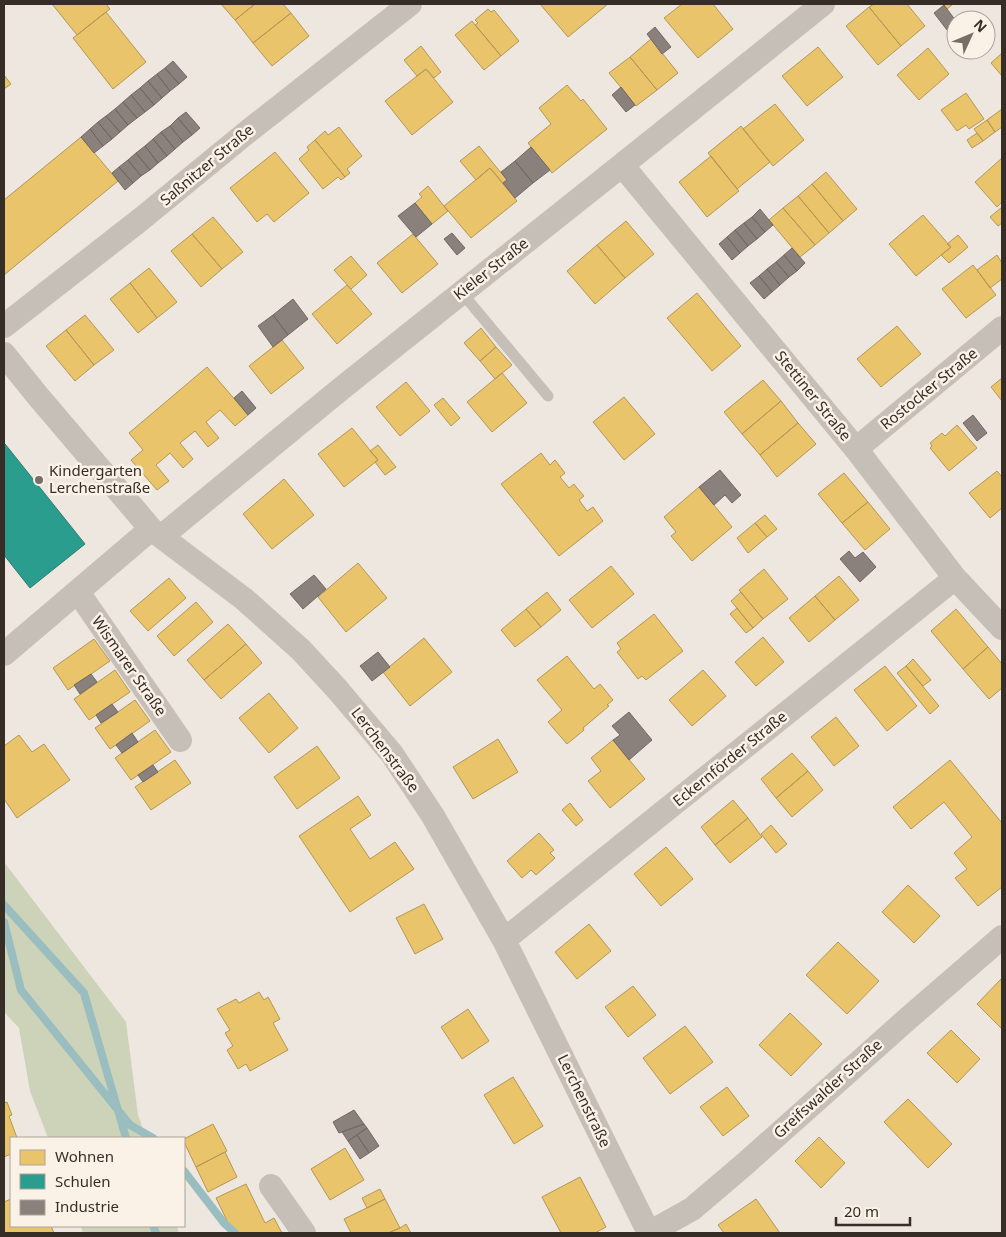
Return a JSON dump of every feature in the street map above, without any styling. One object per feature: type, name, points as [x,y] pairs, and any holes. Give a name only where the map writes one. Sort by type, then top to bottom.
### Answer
[{"type":"street","name":"Saßnitzer Straße","points":[[4,326],[410,4]]},
{"type":"street","name":"Kieler Straße","points":[[156,533],[462,293],[823,4]]},
{"type":"street","name":"Stettiner Straße","points":[[622,165],[856,449],[955,578],[1002,628]]},
{"type":"street","name":"Rostocker Straße","points":[[856,449],[1002,328]]},
{"type":"street","name":"Lerchenstraße","points":[[4,354],[36,395],[156,533],[244,600],[301,650],[392,754],[428,808],[504,940],[649,1233]]},
{"type":"street","points":[[4,654],[78,592],[156,533]]},
{"type":"street","name":"Eckernförder Straße","points":[[504,940],[955,578]]},
{"type":"street","name":"Wismarer Straße","points":[[78,592],[180,740]]},
{"type":"street","name":"Greifswalder Straße","points":[[649,1233],[692,1209],[1002,937]]},
{"type":"street","points":[[270,1186],[304,1233]]},
{"type":"lane","points":[[462,293],[548,396]]},
{"type":"green space","points":[[4,862],[126,1022],[138,1115],[146,1137],[48,1137],[30,1091],[19,1028],[4,1012]]},
{"type":"green space","points":[[81,1227],[177,1227],[179,1233],[83,1233]]},
{"type":"building: Wohnen","points":[[52,4],[106,4],[110,9],[77,35]]},
{"type":"building: Wohnen","points":[[221,4],[255,4],[235,20]]},
{"type":"building: Wohnen","points":[[255,4],[283,4],[291,13],[253,43],[235,20]]},
{"type":"building: Wohnen","points":[[540,4],[608,4],[568,37]]},
{"type":"building: Wohnen","points":[[682,4],[713,4],[733,29],[698,58],[664,18]]},
{"type":"building: Wohnen","points":[[874,4],[907,4],[925,26],[901,46],[869,7]]},
{"type":"building: Wohnen","points":[[942,4],[953,4],[947,9]]},
{"type":"building: Wohnen","points":[[869,7],[901,46],[878,65],[846,26]]},
{"type":"building: Wohnen","points":[[488,9],[491,12],[494,10],[519,41],[501,56],[475,25],[478,23],[475,20]]},
{"type":"building: Wohnen","points":[[106,12],[146,62],[113,89],[73,38]]},
{"type":"building: Wohnen","points":[[291,13],[309,36],[272,66],[253,43]]},
{"type":"building: Wohnen","points":[[472,21],[501,56],[484,70],[455,35]]},
{"type":"building: Wohnen","points":[[651,39],[678,73],[657,90],[630,57]]},
{"type":"building: Wohnen","points":[[421,46],[441,72],[434,78],[426,69],[417,76],[404,60]]},
{"type":"building: Wohnen","points":[[818,47],[843,77],[807,106],[782,76]]},
{"type":"building: Wohnen","points":[[928,48],[949,74],[919,100],[897,75]]},
{"type":"building: Wohnen","points":[[1002,53],[1002,76],[991,63]]},
{"type":"building: Wohnen","points":[[630,57],[657,90],[636,106],[609,73]]},
{"type":"building: Wohnen","points":[[426,69],[453,102],[412,135],[385,101]]},
{"type":"building: Wohnen","points":[[4,75],[11,84],[4,89]]},
{"type":"building: Wohnen","points":[[567,85],[581,101],[583,99],[607,129],[552,173],[528,143],[551,124],[539,108]]},
{"type":"building: Wohnen","points":[[966,93],[984,119],[969,129],[966,125],[957,131],[941,110]]},
{"type":"building: Wohnen","points":[[775,104],[804,140],[773,166],[743,129]]},
{"type":"building: Wohnen","points":[[1002,109],[1002,127],[995,132],[987,120]]},
{"type":"building: Wohnen","points":[[987,120],[995,132],[983,141],[974,129]]},
{"type":"building: Wohnen","points":[[741,126],[770,162],[737,189],[708,153]]},
{"type":"building: Wohnen","points":[[339,127],[362,156],[347,169],[350,173],[345,177],[315,140],[325,131],[328,135]]},
{"type":"building: Wohnen","points":[[977,133],[983,141],[972,148],[967,140]]},
{"type":"building: Wohnen","points":[[81,137],[118,181],[4,275],[4,200]]},
{"type":"building: Wohnen","points":[[315,140],[345,177],[341,180],[338,177],[323,189],[299,159],[309,150],[307,147]]},
{"type":"building: Wohnen","points":[[479,146],[507,180],[503,183],[490,168],[476,180],[460,161]]},
{"type":"building: Wohnen","points":[[275,152],[309,193],[274,222],[267,214],[257,222],[230,188]]},
{"type":"building: Wohnen","points":[[711,156],[739,191],[707,217],[679,182]]},
{"type":"building: Wohnen","points":[[1002,158],[1002,202],[997,207],[975,182]]},
{"type":"building: Wohnen","points":[[490,168],[517,201],[471,238],[444,206]]},
{"type":"building: Wohnen","points":[[826,172],[857,209],[843,221],[812,184]]},
{"type":"building: Wohnen","points":[[812,184],[843,221],[829,233],[798,196]]},
{"type":"building: Wohnen","points":[[428,186],[448,211],[432,224],[415,203],[422,197],[419,194]]},
{"type":"building: Wohnen","points":[[798,196],[829,233],[815,245],[783,208]]},
{"type":"building: Wohnen","points":[[1002,207],[1002,223],[998,226],[990,217]]},
{"type":"building: Wohnen","points":[[783,208],[815,245],[800,257],[769,220]]},
{"type":"building: Wohnen","points":[[923,215],[951,247],[916,276],[889,244]]},
{"type":"building: Wohnen","points":[[213,217],[243,252],[222,269],[192,234]]},
{"type":"building: Wohnen","points":[[626,221],[654,254],[625,278],[597,245]]},
{"type":"building: Wohnen","points":[[192,234],[222,269],[201,287],[171,251]]},
{"type":"building: Wohnen","points":[[413,234],[438,264],[402,293],[377,263]]},
{"type":"building: Wohnen","points":[[958,235],[968,247],[949,263],[941,255],[951,247],[947,244]]},
{"type":"building: Wohnen","points":[[597,245],[625,278],[595,304],[567,271]]},
{"type":"building: Wohnen","points":[[997,255],[1002,263],[1002,279],[990,288],[977,270]]},
{"type":"building: Wohnen","points":[[351,256],[367,275],[351,289],[334,270]]},
{"type":"building: Wohnen","points":[[973,265],[996,295],[966,318],[942,289]]},
{"type":"building: Wohnen","points":[[149,268],[177,302],[157,318],[130,283]]},
{"type":"building: Wohnen","points":[[130,283],[157,318],[138,333],[110,299]]},
{"type":"building: Wohnen","points":[[347,285],[372,314],[337,344],[312,314]]},
{"type":"building: Wohnen","points":[[697,293],[741,346],[712,371],[667,318]]},
{"type":"building: Wohnen","points":[[85,315],[114,350],[94,365],[66,330]]},
{"type":"building: Wohnen","points":[[897,326],[921,354],[881,387],[857,359]]},
{"type":"building: Wohnen","points":[[481,328],[496,347],[480,361],[464,343]]},
{"type":"building: Wohnen","points":[[66,330],[94,365],[75,381],[46,346]]},
{"type":"building: Wohnen","points":[[282,340],[304,368],[271,394],[249,366]]},
{"type":"building: Wohnen","points":[[496,347],[512,365],[495,379],[480,361]]},
{"type":"building: Wohnen","points":[[207,367],[248,415],[235,426],[220,410],[206,422],[219,438],[208,447],[195,431],[180,443],[193,459],[183,468],[170,453],[156,465],[169,481],[157,490],[131,460],[143,450],[129,433]]},
{"type":"building: Wohnen","points":[[502,373],[527,403],[492,432],[467,402]]},
{"type":"building: Wohnen","points":[[1002,378],[1002,401],[991,387]]},
{"type":"building: Wohnen","points":[[763,380],[781,401],[742,434],[724,412]]},
{"type":"building: Wohnen","points":[[406,382],[430,411],[400,436],[376,407]]},
{"type":"building: Wohnen","points":[[624,397],[655,434],[624,460],[593,422]]},
{"type":"building: Wohnen","points":[[443,398],[460,418],[451,426],[434,405]]},
{"type":"building: Wohnen","points":[[781,401],[798,423],[760,455],[742,434]]},
{"type":"building: Wohnen","points":[[798,423],[816,444],[777,477],[760,455]]},
{"type":"building: Wohnen","points":[[957,425],[977,448],[949,471],[930,448],[932,446],[930,443],[942,433],[945,436]]},
{"type":"building: Wohnen","points":[[352,428],[378,460],[344,487],[318,454]]},
{"type":"building: Wohnen","points":[[378,445],[396,467],[385,475],[375,462],[378,460],[370,451]]},
{"type":"building: Wohnen","points":[[541,453],[550,465],[555,460],[565,473],[560,477],[569,488],[574,484],[584,496],[579,500],[587,511],[593,507],[603,521],[559,556],[501,484]]},
{"type":"building: Wohnen","points":[[997,471],[1002,477],[1002,508],[990,518],[969,493]]},
{"type":"building: Wohnen","points":[[844,473],[868,502],[842,523],[818,494]]},
{"type":"building: Wohnen","points":[[284,479],[314,515],[272,549],[243,514]]},
{"type":"building: Wohnen","points":[[699,487],[732,527],[692,561],[671,536],[676,532],[664,517]]},
{"type":"building: Wohnen","points":[[868,502],[890,529],[865,550],[842,523]]},
{"type":"building: Wohnen","points":[[765,515],[777,529],[767,537],[755,523]]},
{"type":"building: Wohnen","points":[[755,523],[767,537],[748,553],[737,538]]},
{"type":"building: Wohnen","points":[[358,563],[387,598],[346,632],[318,597]]},
{"type":"building: Wohnen","points":[[611,566],[634,594],[592,628],[569,600]]},
{"type":"building: Wohnen","points":[[764,569],[788,599],[763,619],[739,590]]},
{"type":"building: Wohnen","points":[[839,576],[859,600],[835,620],[815,596]]},
{"type":"building: Wohnen","points":[[169,578],[186,598],[148,631],[130,611]]},
{"type":"building: Wohnen","points":[[547,592],[561,610],[541,627],[526,609]]},
{"type":"building: Wohnen","points":[[741,592],[763,619],[753,628],[731,601]]},
{"type":"building: Wohnen","points":[[815,596],[835,620],[809,642],[789,618]]},
{"type":"building: Wohnen","points":[[196,602],[213,622],[174,656],[157,636]]},
{"type":"building: Wohnen","points":[[737,608],[753,628],[746,633],[730,614]]},
{"type":"building: Wohnen","points":[[526,609],[541,627],[515,647],[501,630]]},
{"type":"building: Wohnen","points":[[956,609],[988,647],[963,669],[931,631]]},
{"type":"building: Wohnen","points":[[654,614],[683,651],[646,680],[642,676],[638,679],[617,652],[621,649],[617,643]]},
{"type":"building: Wohnen","points":[[228,624],[246,644],[204,680],[187,660]]},
{"type":"building: Wohnen","points":[[763,637],[784,662],[756,686],[735,662]]},
{"type":"building: Wohnen","points":[[424,638],[452,672],[410,706],[383,672]]},
{"type":"building: Wohnen","points":[[94,639],[110,661],[68,690],[53,668]]},
{"type":"building: Wohnen","points":[[246,644],[262,663],[221,699],[204,680]]},
{"type":"building: Wohnen","points":[[988,647],[1002,664],[1002,688],[989,699],[963,669]]},
{"type":"building: Wohnen","points":[[567,656],[594,689],[600,684],[613,700],[607,705],[609,706],[583,728],[584,730],[567,744],[548,722],[562,710],[537,680]]},
{"type":"building: Wohnen","points":[[913,659],[931,680],[923,686],[906,666]]},
{"type":"building: Wohnen","points":[[885,666],[917,706],[887,731],[854,690]]},
{"type":"building: Wohnen","points":[[906,666],[939,706],[930,714],[897,673]]},
{"type":"building: Wohnen","points":[[115,670],[130,692],[89,720],[74,699]]},
{"type":"building: Wohnen","points":[[703,670],[726,696],[692,726],[669,700]]},
{"type":"building: Wohnen","points":[[269,693],[298,728],[269,753],[239,718]]},
{"type":"building: Wohnen","points":[[135,700],[150,721],[110,749],[95,728]]},
{"type":"building: Wohnen","points":[[836,717],[859,746],[834,766],[811,737]]},
{"type":"building: Wohnen","points":[[155,730],[171,752],[131,780],[115,758]]},
{"type":"building: Wohnen","points":[[19,735],[32,752],[44,744],[70,780],[17,818],[4,799],[4,746]]},
{"type":"building: Wohnen","points":[[498,739],[518,772],[473,799],[453,767]]},
{"type":"building: Wohnen","points":[[613,740],[645,779],[610,808],[588,781],[601,771],[591,758]]},
{"type":"building: Wohnen","points":[[317,746],[340,778],[297,809],[274,777]]},
{"type":"building: Wohnen","points":[[792,753],[808,771],[776,798],[761,779]]},
{"type":"building: Wohnen","points":[[175,760],[191,783],[151,810],[135,787]]},
{"type":"building: Wohnen","points":[[950,760],[1002,823],[1002,887],[978,906],[955,878],[967,869],[954,853],[972,837],[944,802],[911,829],[893,807]]},
{"type":"building: Wohnen","points":[[808,771],[823,790],[792,817],[776,798]]},
{"type":"building: Wohnen","points":[[358,796],[371,815],[350,829],[370,859],[395,842],[414,869],[350,912],[299,836]]},
{"type":"building: Wohnen","points":[[733,800],[748,818],[715,845],[701,827]]},
{"type":"building: Wohnen","points":[[570,803],[583,820],[576,826],[562,810]]},
{"type":"building: Wohnen","points":[[748,818],[762,837],[730,863],[715,845]]},
{"type":"building: Wohnen","points":[[771,825],[787,844],[776,853],[761,834]]},
{"type":"building: Wohnen","points":[[539,833],[554,850],[550,853],[555,858],[536,875],[531,870],[522,878],[507,861]]},
{"type":"building: Wohnen","points":[[666,847],[693,879],[661,906],[634,874]]},
{"type":"building: Wohnen","points":[[908,885],[940,916],[914,943],[882,912]]},
{"type":"building: Wohnen","points":[[424,904],[443,939],[415,954],[396,918]]},
{"type":"building: Wohnen","points":[[589,924],[611,951],[577,979],[555,952]]},
{"type":"building: Wohnen","points":[[838,942],[879,981],[847,1014],[806,975]]},
{"type":"building: Wohnen","points":[[1002,978],[1002,1029],[977,1004]]},
{"type":"building: Wohnen","points":[[633,986],[656,1015],[628,1037],[605,1007]]},
{"type":"building: Wohnen","points":[[259,992],[264,1000],[268,997],[280,1019],[273,1023],[288,1050],[250,1071],[246,1064],[238,1069],[227,1050],[233,1046],[225,1033],[230,1030],[217,1009],[236,999],[239,1003]]},
{"type":"building: Wohnen","points":[[468,1009],[489,1041],[462,1059],[441,1027]]},
{"type":"building: Wohnen","points":[[790,1013],[822,1044],[791,1076],[759,1045]]},
{"type":"building: Wohnen","points":[[685,1026],[713,1062],[670,1094],[643,1058]]},
{"type":"building: Wohnen","points":[[951,1030],[980,1059],[957,1083],[927,1053]]},
{"type":"building: Wohnen","points":[[513,1077],[543,1126],[514,1144],[484,1095]]},
{"type":"building: Wohnen","points":[[727,1087],[749,1116],[723,1136],[700,1107]]},
{"type":"building: Wohnen","points":[[908,1099],[952,1144],[928,1168],[884,1122]]},
{"type":"building: Wohnen","points":[[7,1102],[12,1115],[9,1116],[17,1137],[10,1137],[10,1154],[4,1157],[4,1103]]},
{"type":"building: Wohnen","points":[[213,1124],[227,1151],[196,1167],[185,1144],[185,1138]]},
{"type":"building: Wohnen","points":[[819,1137],[845,1163],[821,1188],[795,1161]]},
{"type":"building: Wohnen","points":[[345,1148],[364,1180],[330,1200],[311,1169]]},
{"type":"building: Wohnen","points":[[225,1152],[237,1177],[208,1192],[196,1167]]},
{"type":"building: Wohnen","points":[[580,1177],[606,1227],[595,1233],[561,1233],[542,1197]]},
{"type":"building: Wohnen","points":[[246,1184],[265,1223],[274,1218],[282,1233],[233,1233],[216,1198]]},
{"type":"building: Wohnen","points":[[380,1189],[385,1199],[367,1208],[362,1198]]},
{"type":"building: Wohnen","points":[[10,1199],[10,1227],[51,1227],[54,1233],[4,1233],[4,1202]]},
{"type":"building: Wohnen","points":[[385,1199],[400,1228],[388,1233],[351,1233],[344,1219]]},
{"type":"building: Wohnen","points":[[756,1199],[780,1233],[724,1233],[718,1225]]},
{"type":"building: Wohnen","points":[[406,1224],[411,1233],[388,1233],[400,1228]]},
{"type":"building: Schulen","points":[[5,444],[85,544],[30,588],[4,555]]},
{"type":"building: Industrie","points":[[944,5],[948,10],[946,10],[946,29],[934,13]]},
{"type":"building: Industrie","points":[[655,27],[671,47],[662,54],[647,34]]},
{"type":"building: Industrie","points":[[173,61],[187,77],[179,84],[165,68]]},
{"type":"building: Industrie","points":[[165,68],[179,84],[170,91],[157,74]]},
{"type":"building: Industrie","points":[[157,74],[170,91],[162,98],[148,81]]},
{"type":"building: Industrie","points":[[148,81],[162,98],[154,105],[140,88]]},
{"type":"building: Industrie","points":[[621,87],[635,105],[626,112],[612,95]]},
{"type":"building: Industrie","points":[[140,88],[154,105],[145,112],[131,95]]},
{"type":"building: Industrie","points":[[131,95],[145,112],[137,118],[123,102]]},
{"type":"building: Industrie","points":[[123,102],[137,118],[128,125],[115,109]]},
{"type":"building: Industrie","points":[[115,109],[128,125],[120,132],[106,116]]},
{"type":"building: Industrie","points":[[186,112],[200,128],[192,135],[178,118]]},
{"type":"building: Industrie","points":[[106,116],[120,132],[112,139],[98,122]]},
{"type":"building: Industrie","points":[[178,118],[192,135],[183,142],[170,126]]},
{"type":"building: Industrie","points":[[98,122],[112,139],[103,146],[90,129]]},
{"type":"building: Industrie","points":[[170,126],[183,142],[175,149],[161,132]]},
{"type":"building: Industrie","points":[[90,129],[103,146],[94,153],[81,137]]},
{"type":"building: Industrie","points":[[161,132],[175,149],[167,156],[153,139]]},
{"type":"building: Industrie","points":[[153,139],[167,156],[158,163],[145,146]]},
{"type":"building: Industrie","points":[[145,146],[158,163],[150,170],[136,153]]},
{"type":"building: Industrie","points":[[531,147],[550,170],[533,183],[515,161]]},
{"type":"building: Industrie","points":[[136,153],[150,170],[141,176],[128,160]]},
{"type":"building: Industrie","points":[[128,160],[141,176],[133,183],[119,167]]},
{"type":"building: Industrie","points":[[515,161],[533,183],[515,198],[503,183],[507,180],[501,172]]},
{"type":"building: Industrie","points":[[119,167],[133,183],[125,190],[112,173]]},
{"type":"building: Industrie","points":[[415,203],[432,224],[416,237],[398,216]]},
{"type":"building: Industrie","points":[[760,209],[773,225],[765,232],[752,217]]},
{"type":"building: Industrie","points":[[752,217],[765,232],[757,239],[744,223]]},
{"type":"building: Industrie","points":[[744,223],[757,239],[748,246],[735,230]]},
{"type":"building: Industrie","points":[[735,230],[748,246],[740,253],[727,237]]},
{"type":"building: Industrie","points":[[452,233],[465,248],[457,255],[444,239]]},
{"type":"building: Industrie","points":[[727,237],[740,253],[732,260],[719,244]]},
{"type":"building: Industrie","points":[[792,248],[805,263],[797,271],[784,255]]},
{"type":"building: Industrie","points":[[784,255],[797,271],[789,277],[776,262]]},
{"type":"building: Industrie","points":[[776,262],[789,277],[780,285],[767,269]]},
{"type":"building: Industrie","points":[[767,269],[780,285],[772,292],[759,276]]},
{"type":"building: Industrie","points":[[759,276],[772,292],[764,299],[750,283]]},
{"type":"building: Industrie","points":[[293,299],[308,319],[288,335],[273,315]]},
{"type":"building: Industrie","points":[[273,315],[288,335],[273,347],[258,326]]},
{"type":"building: Industrie","points":[[242,391],[256,408],[248,415],[234,398]]},
{"type":"building: Industrie","points":[[973,415],[987,433],[977,441],[963,423]]},
{"type":"building: Industrie","points":[[720,470],[741,495],[732,503],[725,495],[714,505],[699,487]]},
{"type":"building: Industrie","points":[[849,551],[855,558],[863,552],[876,567],[860,582],[840,559]]},
{"type":"building: Industrie","points":[[314,575],[326,589],[303,609],[290,594]]},
{"type":"building: Industrie","points":[[378,652],[390,667],[372,681],[360,666]]},
{"type":"building: Industrie","points":[[91,674],[97,682],[80,694],[74,685]]},
{"type":"building: Industrie","points":[[112,704],[118,712],[101,723],[96,715]]},
{"type":"building: Industrie","points":[[629,712],[652,740],[629,760],[613,740],[620,735],[612,726]]},
{"type":"building: Industrie","points":[[132,733],[138,742],[122,753],[116,745]]},
{"type":"building: Industrie","points":[[153,765],[158,772],[143,782],[138,775]]},
{"type":"building: Industrie","points":[[354,1110],[364,1124],[339,1133],[333,1122]]},
{"type":"building: Industrie","points":[[364,1124],[367,1128],[348,1141],[342,1132]]},
{"type":"building: Industrie","points":[[367,1128],[379,1146],[369,1153],[357,1135]]},
{"type":"building: Industrie","points":[[357,1135],[369,1153],[360,1159],[348,1141]]},
{"type":"waterway","points":[[4,905],[84,993],[126,1137]]},
{"type":"waterway","points":[[4,922],[21,990],[130,1125],[151,1137]]},
{"type":"waterway","points":[[185,1172],[224,1223],[235,1233]]},
{"type":"waterway","points":[[153,1227],[156,1233]]},
{"type":"place","name":"Kindergarten Lerchenstraße","points":[[39,480]]}]
